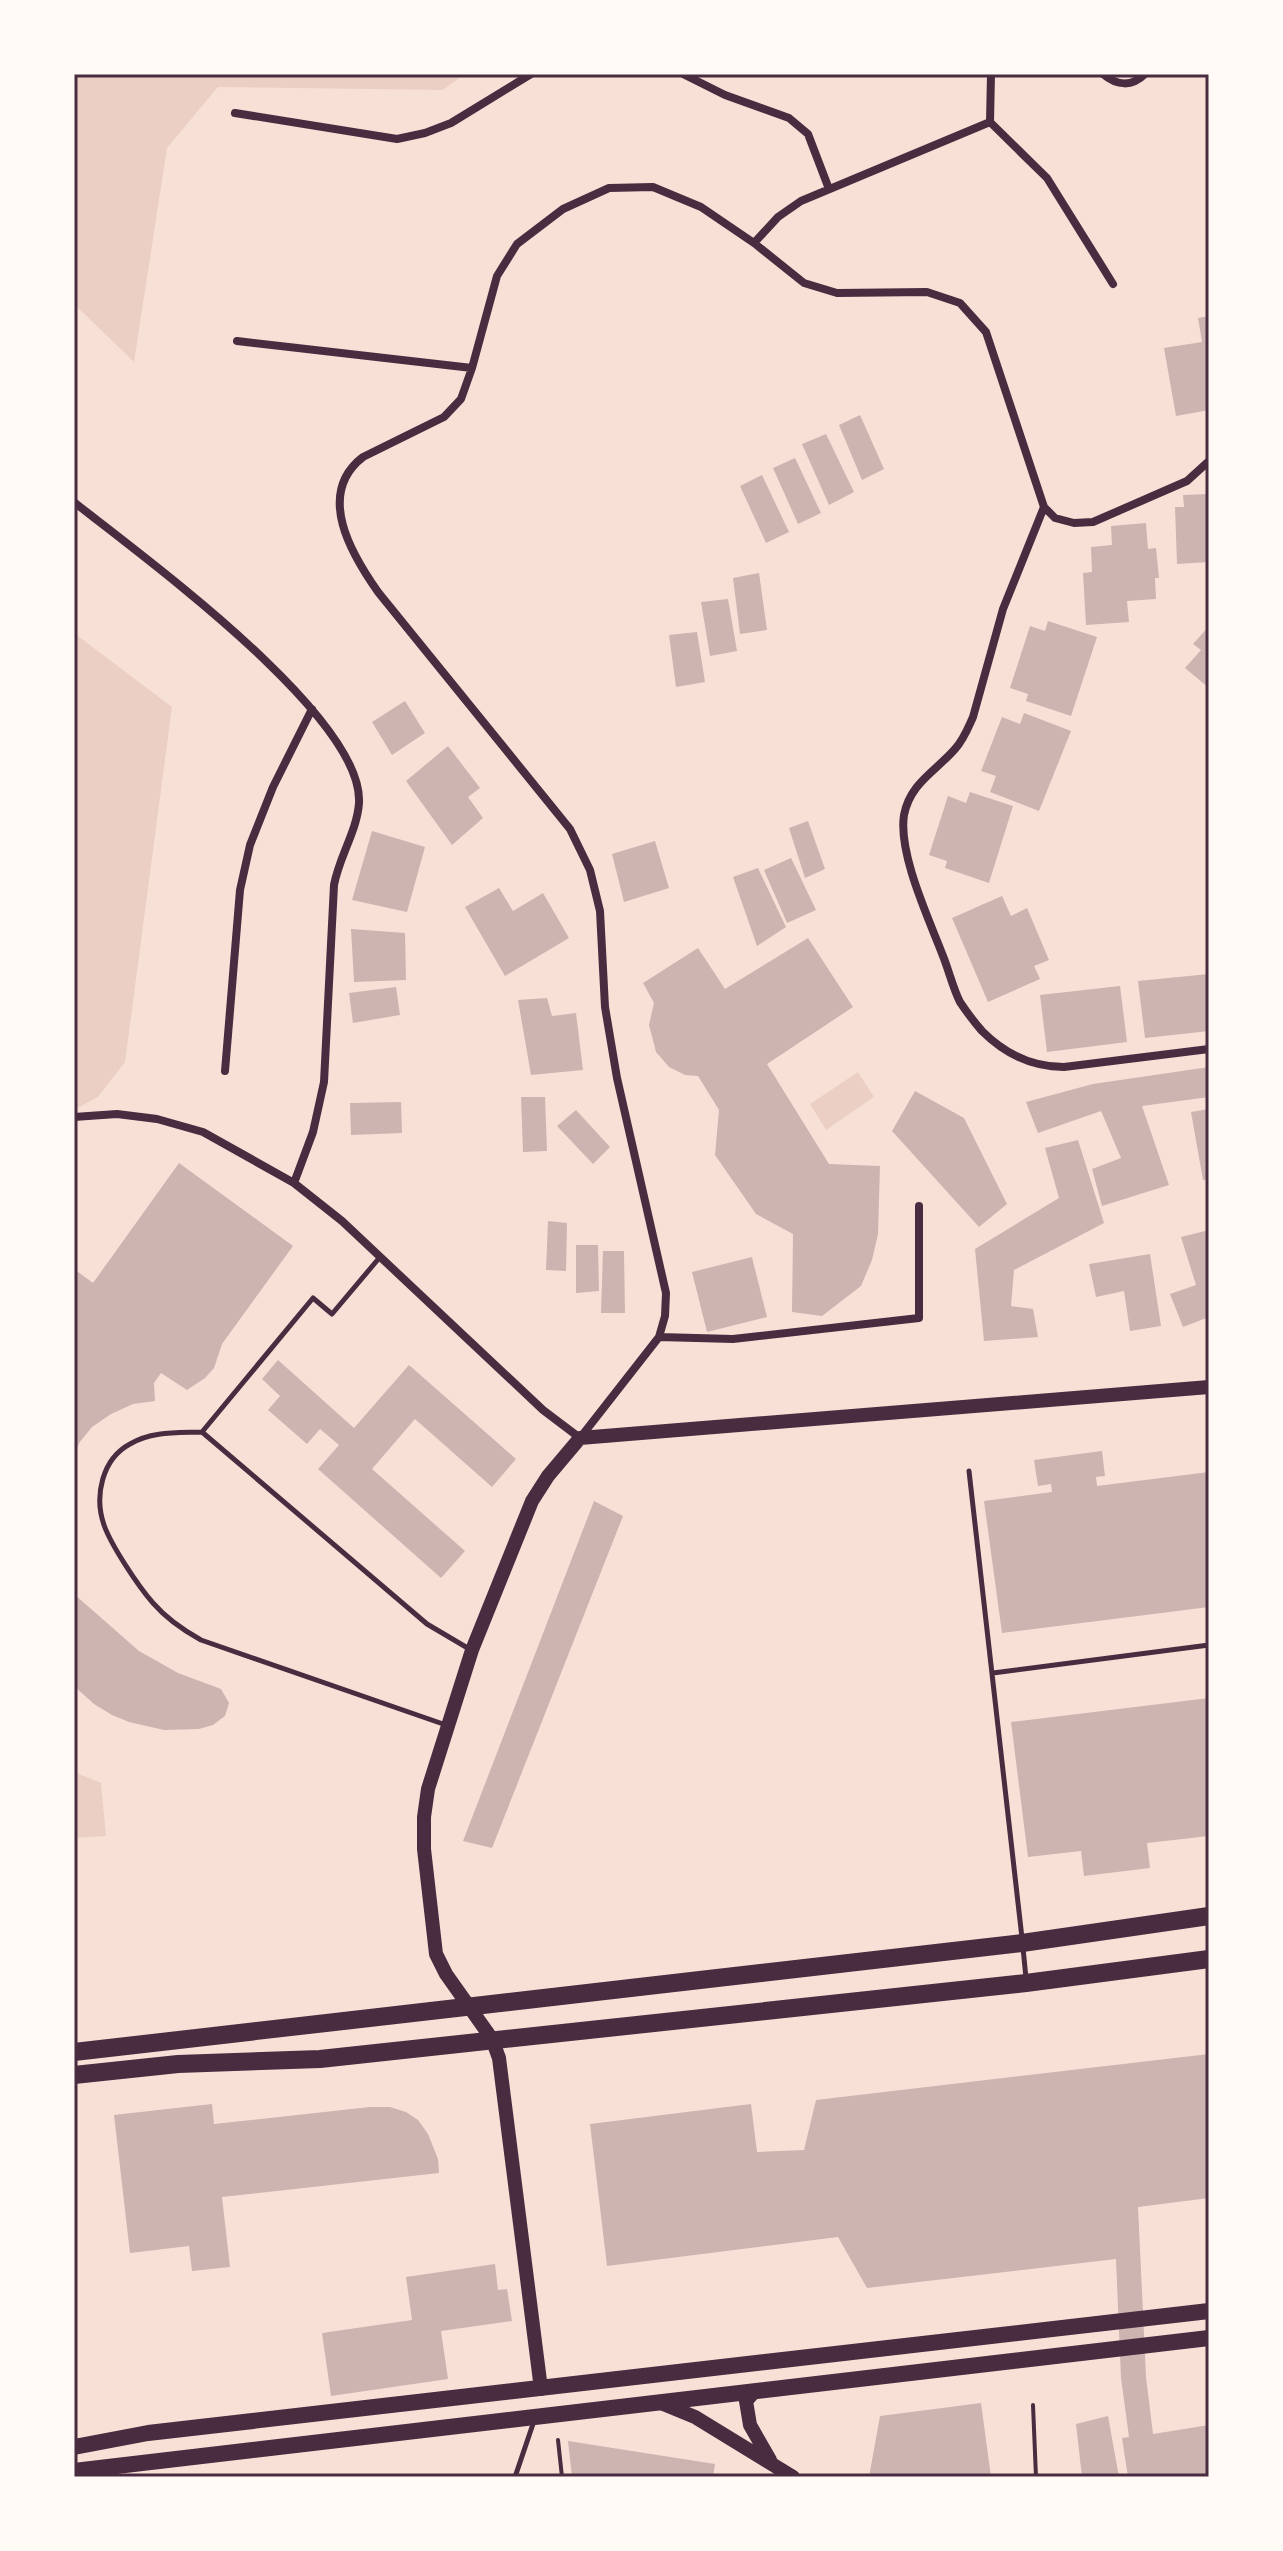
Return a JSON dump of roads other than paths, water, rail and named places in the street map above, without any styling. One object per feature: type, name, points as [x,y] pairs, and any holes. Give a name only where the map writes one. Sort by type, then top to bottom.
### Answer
[{"type":"main road","points":[[74,2052],[1022,1943],[1209,1916]]},
{"type":"main road","points":[[74,2075],[178,2064],[320,2059],[1026,1983],[1209,1959]]},
{"type":"main road","points":[[74,2447],[148,2433],[1209,2311]]},
{"type":"main road","points":[[74,2471],[1209,2338]]},
{"type":"street","points":[[235,113],[397,139],[451,123],[531,74]]},
{"type":"street","points":[[683,74],[725,95],[789,118],[808,134],[829,189]]},
{"type":"street","points":[[991,74],[990,122],[1047,178],[1113,284]]},
{"type":"street","points":[[1103,74],[1111,81],[1127,84],[1145,74]]},
{"type":"street","points":[[754,243],[778,217],[801,201],[990,122]]},
{"type":"street","points":[[541,2389],[503,2078],[492,2039],[446,1974],[436,1954],[424,1849],[428,1789],[472,1650],[532,1501],[548,1476],[659,1337],[665,1316],[666,1293],[617,1078],[605,1007],[600,911],[590,870],[570,829],[378,592],[351,550],[340,514],[343,486],[351,466],[363,457],[423,430],[444,417],[461,399],[497,276],[517,244],[563,209],[609,188],[653,187],[701,207],[754,243],[804,283],[837,293],[927,292],[960,303],[986,332],[1044,507],[1055,518],[1074,523],[1093,522],[1187,481],[1209,461]]},
{"type":"street","points":[[237,341],[472,368]]},
{"type":"street","points":[[74,502],[243,639],[312,709],[337,741],[351,768],[359,801],[352,830],[338,862],[334,885],[324,1082],[313,1132],[294,1183]]},
{"type":"street","points":[[1044,507],[1003,609],[966,734],[910,796],[904,827],[914,880],[961,1002],[982,1030],[1014,1055],[1045,1067],[1064,1067],[1209,1049]]},
{"type":"street","points":[[225,1071],[240,890],[250,845],[273,787],[312,709]]},
{"type":"street","points":[[74,1117],[117,1114],[157,1119],[203,1132],[294,1183],[342,1221],[532,1400],[580,1438],[1209,1387]]},
{"type":"street","points":[[659,1337],[733,1339],[919,1318],[919,1206]]},
{"type":"street","points":[[754,2392],[746,2401],[747,2418],[759,2443],[779,2469]]},
{"type":"street","points":[[660,2403],[695,2417],[793,2477]]},
{"type":"lane","points":[[202,1432],[313,1298],[332,1314],[380,1257]]},
{"type":"lane","points":[[449,1726],[201,1640],[178,1627],[152,1602],[104,1524],[100,1490],[104,1473],[114,1457],[130,1444],[159,1433],[202,1432],[427,1624],[472,1650]]},
{"type":"lane","points":[[969,1471],[1026,1983]]},
{"type":"lane","points":[[993,1673],[1209,1645]]},
{"type":"lane","points":[[515,2477],[535,2418]]}]
